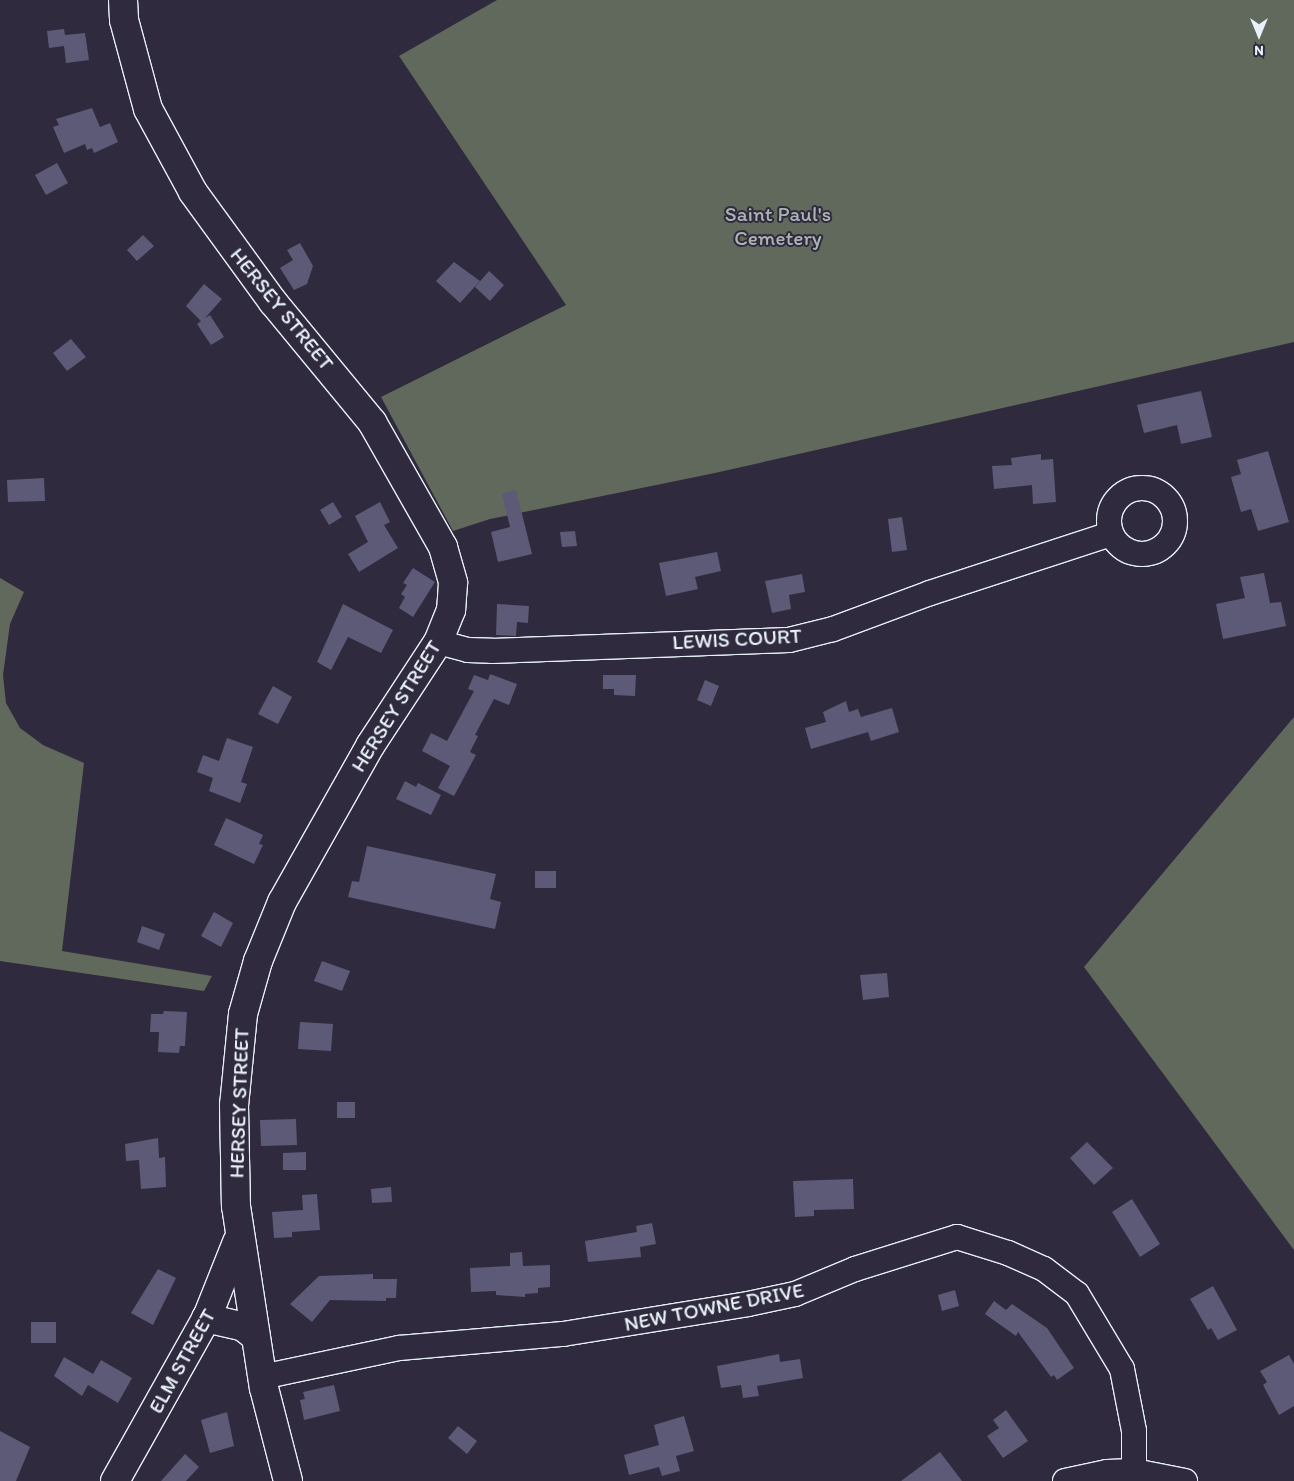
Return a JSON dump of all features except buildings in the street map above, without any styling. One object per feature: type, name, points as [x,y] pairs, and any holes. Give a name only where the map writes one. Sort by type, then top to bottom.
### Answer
[{"type":"street","name":"HERSEY STREET","points":[[123,0],[124,20],[148,109],[193,192],[273,302],[372,422],[443,547],[451,568],[454,596],[447,624],[438,642],[326,820],[282,902],[258,961],[243,1014],[236,1070],[235,1152],[239,1236],[262,1377],[288,1481]]},
{"type":"street","name":"LEWIS COURT","points":[[438,642],[468,650],[501,651],[789,640],[833,629],[930,592],[1111,534]]},
{"type":"street","name":"ELM STREET","points":[[115,1481],[206,1318],[224,1282],[239,1236]]},
{"type":"street","name":"NEW TOWNE DRIVE","points":[[262,1377],[399,1348],[544,1337],[748,1304],[795,1294],[855,1269],[957,1237],[1008,1253],[1044,1269],[1077,1294],[1086,1306],[1122,1369],[1134,1431],[1134,1470]]},
{"type":"street","points":[[206,1318],[235,1323],[255,1336]]},
{"type":"street","points":[[1065,1481],[1107,1472],[1134,1470],[1185,1481]]},
{"type":"green space","name":"Saint Paul's Cemetery","points":[[497,0],[1294,0],[1294,342],[715,473],[490,519],[453,531],[381,397],[566,305],[399,56]]},
{"type":"green space","points":[[0,578],[24,592],[10,624],[3,675],[6,703],[20,728],[43,745],[84,763],[62,951],[212,976],[204,991],[0,961]]},
{"type":"green space","points":[[1294,717],[1294,1250],[1084,967]]}]
